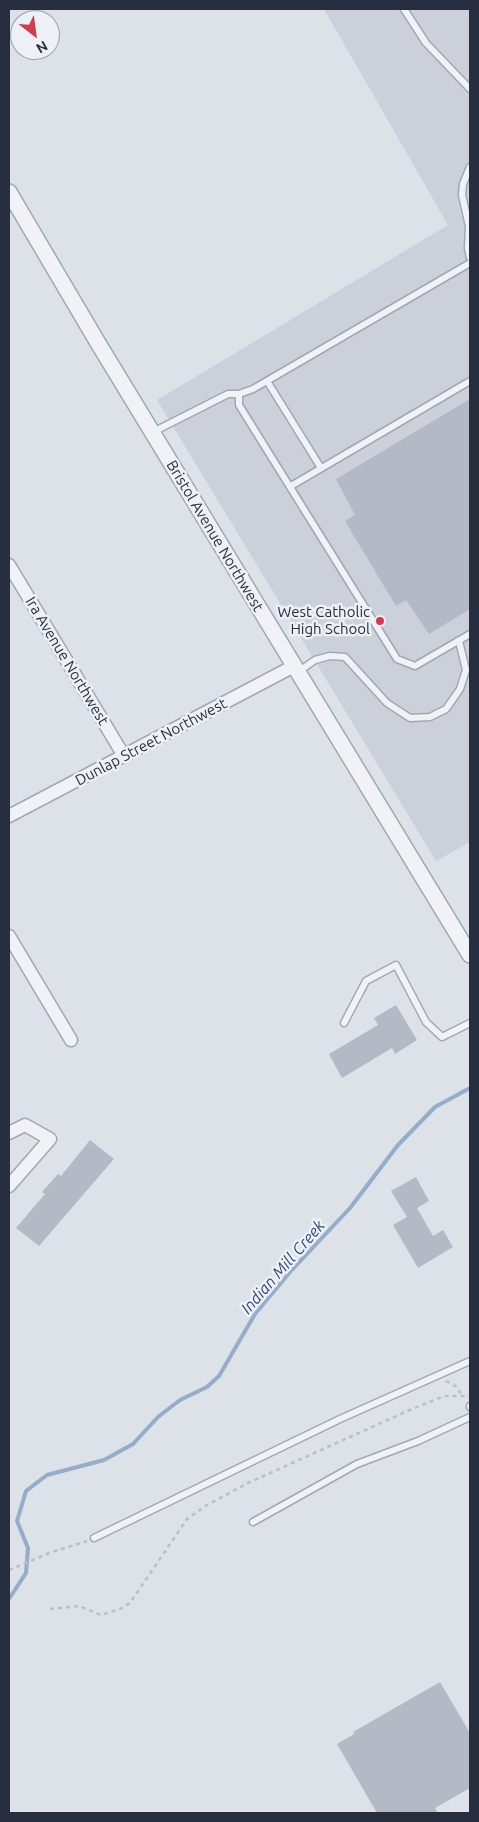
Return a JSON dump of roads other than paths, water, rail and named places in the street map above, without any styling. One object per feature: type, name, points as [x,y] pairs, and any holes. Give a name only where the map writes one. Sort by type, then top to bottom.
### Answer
[{"type":"street","name":"Bristol Avenue Northwest","points":[[9,192],[152,433],[470,955]]},
{"type":"street","name":"Ira Avenue Northwest","points":[[9,565],[124,756]]},
{"type":"street","name":"Dunlap Street Northwest","points":[[9,816],[295,669]]},
{"type":"street","points":[[9,936],[71,1040]]},
{"type":"street","points":[[9,1133],[25,1125],[50,1139],[9,1186]]},
{"type":"lane","points":[[404,9],[426,43],[470,89]]},
{"type":"lane","points":[[470,167],[463,184],[462,195],[469,226],[468,248],[470,258]]},
{"type":"lane","points":[[152,433],[228,394],[239,394],[267,381],[470,262]]},
{"type":"lane","points":[[267,381],[320,468]]},
{"type":"lane","points":[[290,486],[470,381]]},
{"type":"lane","points":[[239,394],[239,405],[397,659],[415,666],[470,634]]},
{"type":"lane","points":[[295,669],[330,656],[345,657],[387,703],[410,718],[430,717],[446,709],[460,689],[466,670],[459,641]]},
{"type":"lane","points":[[344,1023],[366,981],[396,965],[426,1022],[442,1037],[470,1023]]},
{"type":"lane","points":[[94,1538],[340,1419],[470,1361]]},
{"type":"lane","points":[[253,1522],[356,1464],[418,1441],[470,1417]]},
{"type":"waterway","name":"Indian Mill Creek","points":[[9,1599],[26,1573],[28,1548],[17,1521],[26,1491],[47,1475],[104,1460],[133,1444],[158,1417],[180,1400],[207,1387],[219,1376],[255,1314],[290,1272],[350,1208],[398,1145],[435,1107],[470,1088]]},
{"type":"place","name":"West Catholic High School","points":[[380,621]]}]
